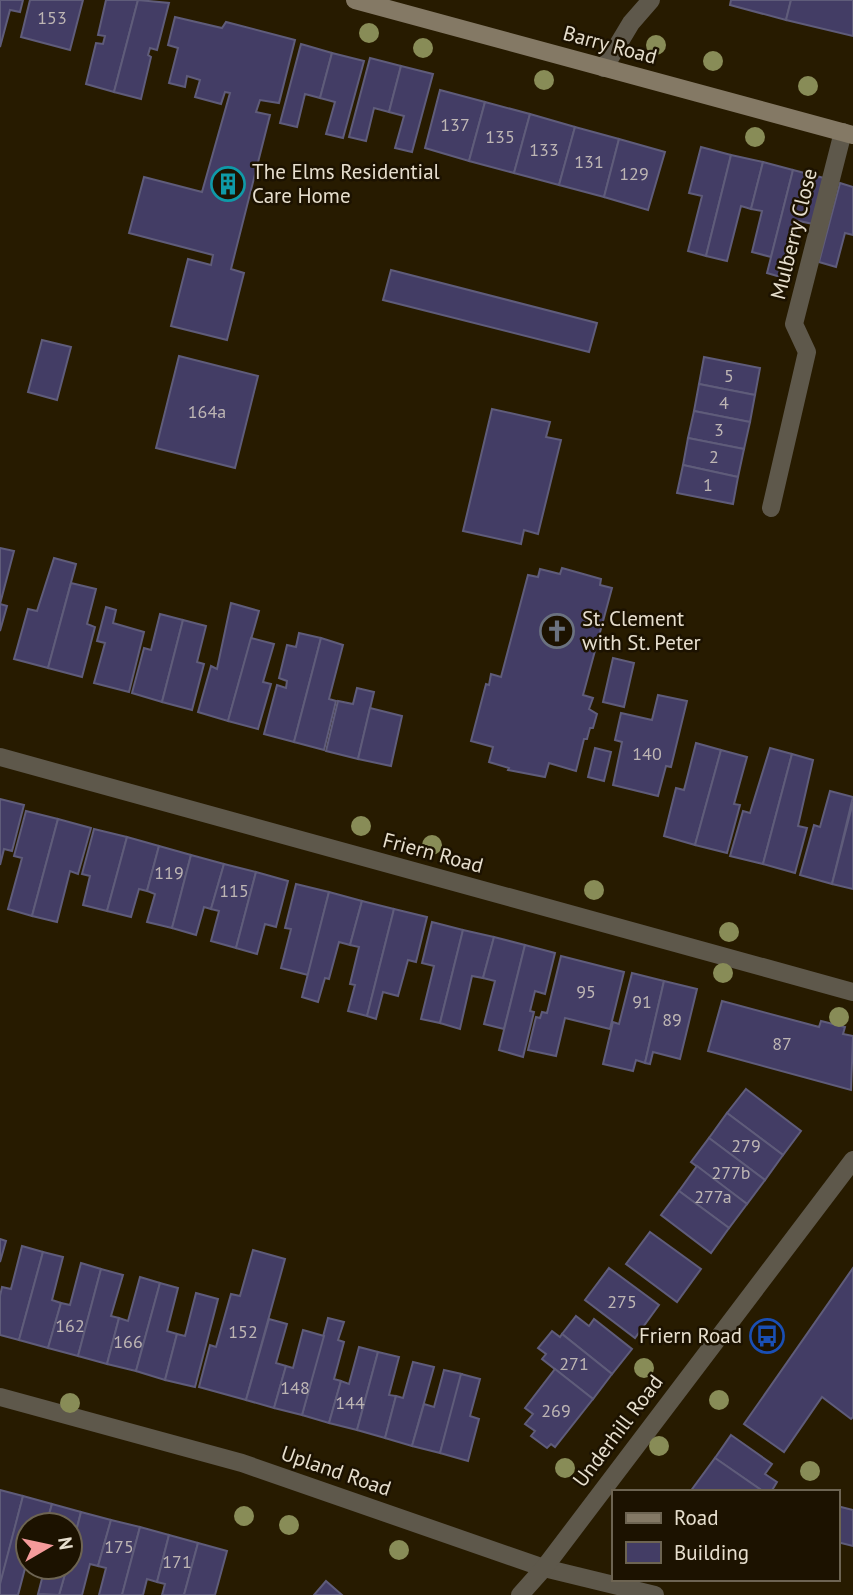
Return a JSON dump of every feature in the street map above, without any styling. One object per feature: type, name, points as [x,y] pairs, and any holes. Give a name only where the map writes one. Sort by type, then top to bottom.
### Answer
[{"type":"main road","name":"Barry Road","points":[[355,0],[848,134]]},
{"type":"street","points":[[604,68],[631,23],[651,0]]},
{"type":"street","name":"Mulberry Close","points":[[771,508],[807,352],[794,324],[848,134]]},
{"type":"street","name":"Friern Road","points":[[0,757],[853,992]]},
{"type":"street","name":"Underhill Road","points":[[520,1595],[544,1568],[853,1160]]},
{"type":"street","name":"Upland Road","points":[[0,1396],[242,1463],[544,1568],[655,1595]]},
{"type":"building","points":[[0,0],[23,0],[20,12],[10,10],[0,47]]},
{"type":"building","points":[[30,0],[83,0],[70,50],[21,37]]},
{"type":"building","points":[[106,0],[138,0],[114,92],[86,84],[96,43],[103,44],[105,36],[98,35]]},
{"type":"building","points":[[138,0],[169,3],[157,50],[150,48],[148,55],[151,57],[141,99],[114,92]]},
{"type":"building","points":[[731,0],[791,0],[786,20],[730,5]]},
{"type":"building","points":[[791,0],[853,0],[853,36],[786,20]]},
{"type":"building","name":"The Elms Residential Care Home","points":[[175,17],[222,28],[226,22],[295,40],[279,103],[260,100],[256,112],[270,115],[231,269],[244,273],[227,340],[171,326],[188,259],[211,265],[213,255],[129,233],[144,177],[202,192],[230,93],[225,92],[221,104],[195,97],[200,80],[187,76],[185,87],[169,83],[178,48],[168,45]]},
{"type":"building","points":[[301,44],[332,53],[320,98],[305,94],[297,127],[280,123]]},
{"type":"building","points":[[332,53],[364,61],[343,138],[326,134],[335,102],[320,98]]},
{"type":"building","points":[[370,58],[401,66],[389,112],[374,108],[366,141],[349,137]]},
{"type":"building","points":[[401,66],[433,74],[412,152],[395,148],[404,116],[389,112]]},
{"type":"building","points":[[440,90],[485,102],[469,161],[425,148]]},
{"type":"building","points":[[485,102],[530,114],[514,173],[469,161]]},
{"type":"building","points":[[530,114],[575,127],[559,185],[514,173]]},
{"type":"building","points":[[575,127],[619,139],[604,197],[559,185]]},
{"type":"building","points":[[619,139],[665,152],[648,210],[604,197]]},
{"type":"building","points":[[701,147],[731,155],[706,256],[688,251],[702,196],[689,193]]},
{"type":"building","points":[[731,155],[763,162],[751,209],[741,206],[727,261],[706,256]]},
{"type":"building","points":[[763,162],[793,170],[771,257],[752,252],[762,211],[751,209]]},
{"type":"building","points":[[793,170],[824,178],[813,224],[799,221],[784,278],[767,273]]},
{"type":"building","points":[[840,183],[853,187],[853,235],[845,233],[836,267],[819,262]]},
{"type":"building","points":[[391,270],[597,323],[589,352],[383,300]]},
{"type":"building","points":[[42,340],[71,347],[57,400],[28,392]]},
{"type":"building","points":[[179,356],[258,376],[235,468],[156,448]]},
{"type":"building","points":[[704,357],[760,368],[755,395],[699,384]]},
{"type":"building","points":[[699,384],[755,395],[750,422],[694,411]]},
{"type":"building","points":[[492,409],[550,422],[546,437],[561,440],[538,534],[524,530],[521,544],[463,531]]},
{"type":"building","points":[[694,411],[750,422],[744,449],[688,438]]},
{"type":"building","points":[[688,438],[744,449],[738,477],[683,465]]},
{"type":"building","points":[[683,465],[738,477],[733,504],[677,493]]},
{"type":"building","points":[[0,548],[14,551],[0,604]]},
{"type":"building","points":[[54,558],[76,564],[48,668],[14,659],[28,609],[37,611]]},
{"type":"building","name":"St. Clement with St. Peter","points":[[562,568],[601,579],[600,585],[612,588],[583,695],[593,698],[589,709],[597,714],[593,728],[590,728],[587,739],[584,739],[576,771],[549,763],[545,777],[508,770],[509,768],[489,762],[493,747],[471,741],[486,684],[489,685],[491,674],[501,677],[528,575],[538,577],[540,569],[560,574]]},
{"type":"building","points":[[71,583],[96,589],[87,624],[95,627],[82,677],[48,668]]},
{"type":"building","points":[[231,603],[259,611],[228,721],[198,712],[211,666],[217,669]]},
{"type":"building","points":[[0,604],[7,606],[0,631]]},
{"type":"building","points":[[106,607],[116,610],[113,623],[144,632],[129,692],[94,683],[105,643],[97,641]]},
{"type":"building","points":[[160,614],[183,620],[162,702],[132,693],[144,648],[151,650]]},
{"type":"building","points":[[183,620],[206,626],[197,662],[204,664],[192,710],[162,702]]},
{"type":"building","points":[[299,633],[321,638],[294,742],[264,734],[277,685],[286,688],[287,681],[279,678],[287,645],[296,647]]},
{"type":"building","points":[[251,638],[274,644],[263,682],[271,684],[258,729],[228,721]]},
{"type":"building","points":[[321,638],[343,645],[329,699],[336,701],[324,750],[294,742]]},
{"type":"building","points":[[613,658],[634,663],[624,707],[603,702]]},
{"type":"building","points":[[357,688],[374,692],[358,759],[326,751],[338,701],[353,704]]},
{"type":"building","points":[[658,695],[687,701],[671,767],[666,766],[658,796],[613,785],[622,742],[615,740],[621,713],[652,720]]},
{"type":"building","points":[[370,708],[402,716],[391,766],[358,759]]},
{"type":"building","points":[[696,743],[721,750],[695,845],[664,836],[676,788],[684,790]]},
{"type":"building","points":[[595,748],[611,752],[604,781],[588,777]]},
{"type":"building","points":[[770,748],[792,754],[763,864],[730,856],[743,811],[750,813]]},
{"type":"building","points":[[721,750],[747,757],[734,804],[740,805],[727,853],[695,845]]},
{"type":"building","points":[[792,754],[813,760],[798,826],[807,828],[795,873],[763,864]]},
{"type":"building","points":[[830,791],[853,797],[832,884],[800,875],[814,825],[820,827]]},
{"type":"building","points":[[0,799],[24,805],[12,851],[4,849],[0,865]]},
{"type":"building","points":[[853,802],[853,889],[832,884]]},
{"type":"building","points":[[26,811],[58,819],[32,916],[8,909],[22,858],[14,856]]},
{"type":"building","points":[[58,819],[91,828],[78,874],[70,871],[57,922],[32,916]]},
{"type":"building","points":[[94,829],[127,837],[107,911],[83,905],[90,876],[82,874]]},
{"type":"building","points":[[127,837],[159,846],[147,891],[139,889],[131,917],[107,911]]},
{"type":"building","points":[[159,846],[191,855],[172,928],[147,922],[155,894],[147,891]]},
{"type":"building","points":[[191,855],[224,864],[211,909],[204,907],[196,935],[172,928]]},
{"type":"building","points":[[224,864],[256,872],[236,948],[211,941],[219,911],[211,909]]},
{"type":"building","points":[[256,872],[288,881],[276,927],[265,924],[257,954],[236,948]]},
{"type":"building","points":[[296,884],[329,892],[308,975],[281,968],[291,929],[285,928]]},
{"type":"building","points":[[329,892],[362,901],[350,945],[339,942],[329,979],[325,978],[318,1002],[302,997]]},
{"type":"building","points":[[362,901],[394,909],[367,1016],[348,1011],[355,985],[350,984],[359,947],[350,945]]},
{"type":"building","points":[[394,909],[427,917],[416,962],[408,960],[398,996],[383,992],[376,1019],[367,1016]]},
{"type":"building","points":[[432,922],[463,930],[440,1023],[421,1019],[434,966],[422,963]]},
{"type":"building","points":[[463,930],[494,937],[483,978],[472,976],[460,1029],[440,1023]]},
{"type":"building","points":[[494,937],[525,945],[504,1029],[484,1024],[495,981],[483,978]]},
{"type":"building","points":[[525,945],[555,953],[545,994],[535,991],[530,1011],[534,1012],[523,1057],[499,1050]]},
{"type":"building","points":[[561,956],[624,972],[610,1029],[565,1018],[556,1056],[528,1050],[536,1017],[540,1018],[542,1012],[547,1013]]},
{"type":"building","points":[[632,973],[664,981],[645,1063],[636,1060],[633,1071],[603,1064],[613,1022],[619,1024]]},
{"type":"building","points":[[664,981],[697,989],[680,1059],[653,1052],[650,1064],[645,1063]]},
{"type":"building","points":[[722,1001],[819,1027],[821,1021],[845,1027],[843,1034],[853,1036],[851,1090],[708,1051]]},
{"type":"building","points":[[746,1089],[801,1131],[783,1155],[727,1113]]},
{"type":"building","points":[[727,1113],[783,1155],[765,1180],[709,1138]]},
{"type":"building","points":[[709,1138],[765,1180],[747,1204],[691,1162]]},
{"type":"building","points":[[697,1166],[747,1204],[729,1228],[679,1191]]},
{"type":"building","points":[[679,1191],[729,1228],[711,1253],[661,1215]]},
{"type":"building","points":[[650,1232],[701,1269],[677,1302],[626,1264]]},
{"type":"building","points":[[0,1239],[6,1241],[0,1262]]},
{"type":"building","points":[[22,1246],[43,1252],[19,1340],[0,1335],[0,1296],[2,1287],[11,1289]]},
{"type":"building","points":[[253,1250],[285,1259],[246,1400],[199,1387],[210,1345],[216,1347],[231,1294],[240,1296]]},
{"type":"building","points":[[43,1252],[63,1257],[52,1300],[61,1303],[48,1348],[19,1340]]},
{"type":"building","points":[[81,1263],[101,1269],[78,1356],[48,1348],[61,1303],[70,1305]]},
{"type":"building","points":[[609,1268],[659,1305],[635,1338],[585,1300]]},
{"type":"building","points":[[853,1268],[853,1417],[851,1419],[822,1397],[784,1452],[744,1424]]},
{"type":"building","points":[[101,1269],[123,1275],[111,1316],[119,1318],[107,1364],[78,1356]]},
{"type":"building","points":[[140,1277],[160,1283],[136,1371],[107,1364],[119,1318],[128,1321]]},
{"type":"building","points":[[160,1283],[178,1288],[167,1331],[177,1334],[165,1380],[136,1371]]},
{"type":"building","points":[[196,1293],[218,1299],[195,1387],[165,1380],[177,1334],[185,1336]]},
{"type":"building","points":[[576,1316],[589,1326],[594,1319],[632,1349],[612,1374],[562,1334]]},
{"type":"building","points":[[328,1318],[344,1322],[338,1340],[344,1342],[334,1379],[341,1381],[329,1423],[302,1415]]},
{"type":"building","points":[[269,1319],[287,1324],[276,1363],[286,1366],[274,1408],[246,1400]]},
{"type":"building","points":[[303,1330],[324,1336],[302,1415],[274,1408],[286,1366],[293,1368]]},
{"type":"building","points":[[552,1331],[560,1337],[562,1334],[612,1374],[593,1399],[542,1359],[546,1354],[538,1348]]},
{"type":"building","points":[[359,1347],[378,1352],[357,1430],[329,1423],[341,1381],[349,1384]]},
{"type":"building","points":[[378,1352],[399,1357],[389,1395],[396,1396],[385,1438],[357,1430]]},
{"type":"building","points":[[413,1362],[434,1367],[412,1446],[385,1438],[396,1396],[403,1398]]},
{"type":"building","points":[[555,1369],[593,1399],[555,1447],[551,1444],[547,1448],[531,1436],[535,1431],[525,1424],[533,1414],[525,1408]]},
{"type":"building","points":[[444,1370],[462,1374],[440,1453],[412,1446],[424,1404],[434,1407]]},
{"type":"building","points":[[461,1374],[480,1379],[470,1416],[479,1419],[468,1461],[440,1453]]},
{"type":"building","points":[[731,1435],[772,1464],[765,1474],[777,1482],[772,1490],[761,1490],[715,1458]]},
{"type":"building","points":[[715,1458],[761,1490],[691,1490]]},
{"type":"building","points":[[0,1490],[23,1496],[19,1511],[14,1511],[14,1531],[0,1581]]},
{"type":"building","points":[[23,1496],[52,1504],[50,1511],[19,1511]]},
{"type":"building","points":[[52,1504],[77,1511],[50,1511]]},
{"type":"building","points":[[839,1506],[853,1510],[853,1546],[839,1542]]},
{"type":"building","points":[[84,1513],[111,1520],[98,1566],[90,1564],[82,1595],[59,1595],[63,1581],[84,1581]]},
{"type":"building","points":[[111,1520],[140,1527],[122,1595],[99,1595],[106,1568],[98,1566]]},
{"type":"building","points":[[140,1527],[169,1535],[157,1582],[147,1579],[143,1595],[122,1595]]},
{"type":"building","points":[[14,1530],[14,1581],[22,1581],[18,1595],[0,1595],[0,1584]]},
{"type":"building","points":[[169,1535],[198,1543],[184,1595],[162,1595],[165,1584],[157,1582]]},
{"type":"building","points":[[198,1543],[227,1551],[215,1595],[184,1595]]},
{"type":"building","points":[[41,1581],[63,1581],[59,1595],[38,1594]]},
{"type":"building","points":[[326,1581],[342,1595],[314,1595]]},
{"type":"place","name":"The Elms Residential Care Home","points":[[228,184]]},
{"type":"place","name":"St. Clement with St. Peter","points":[[557,631]]},
{"type":"place","name":"Friern Road","points":[[767,1336]]}]
